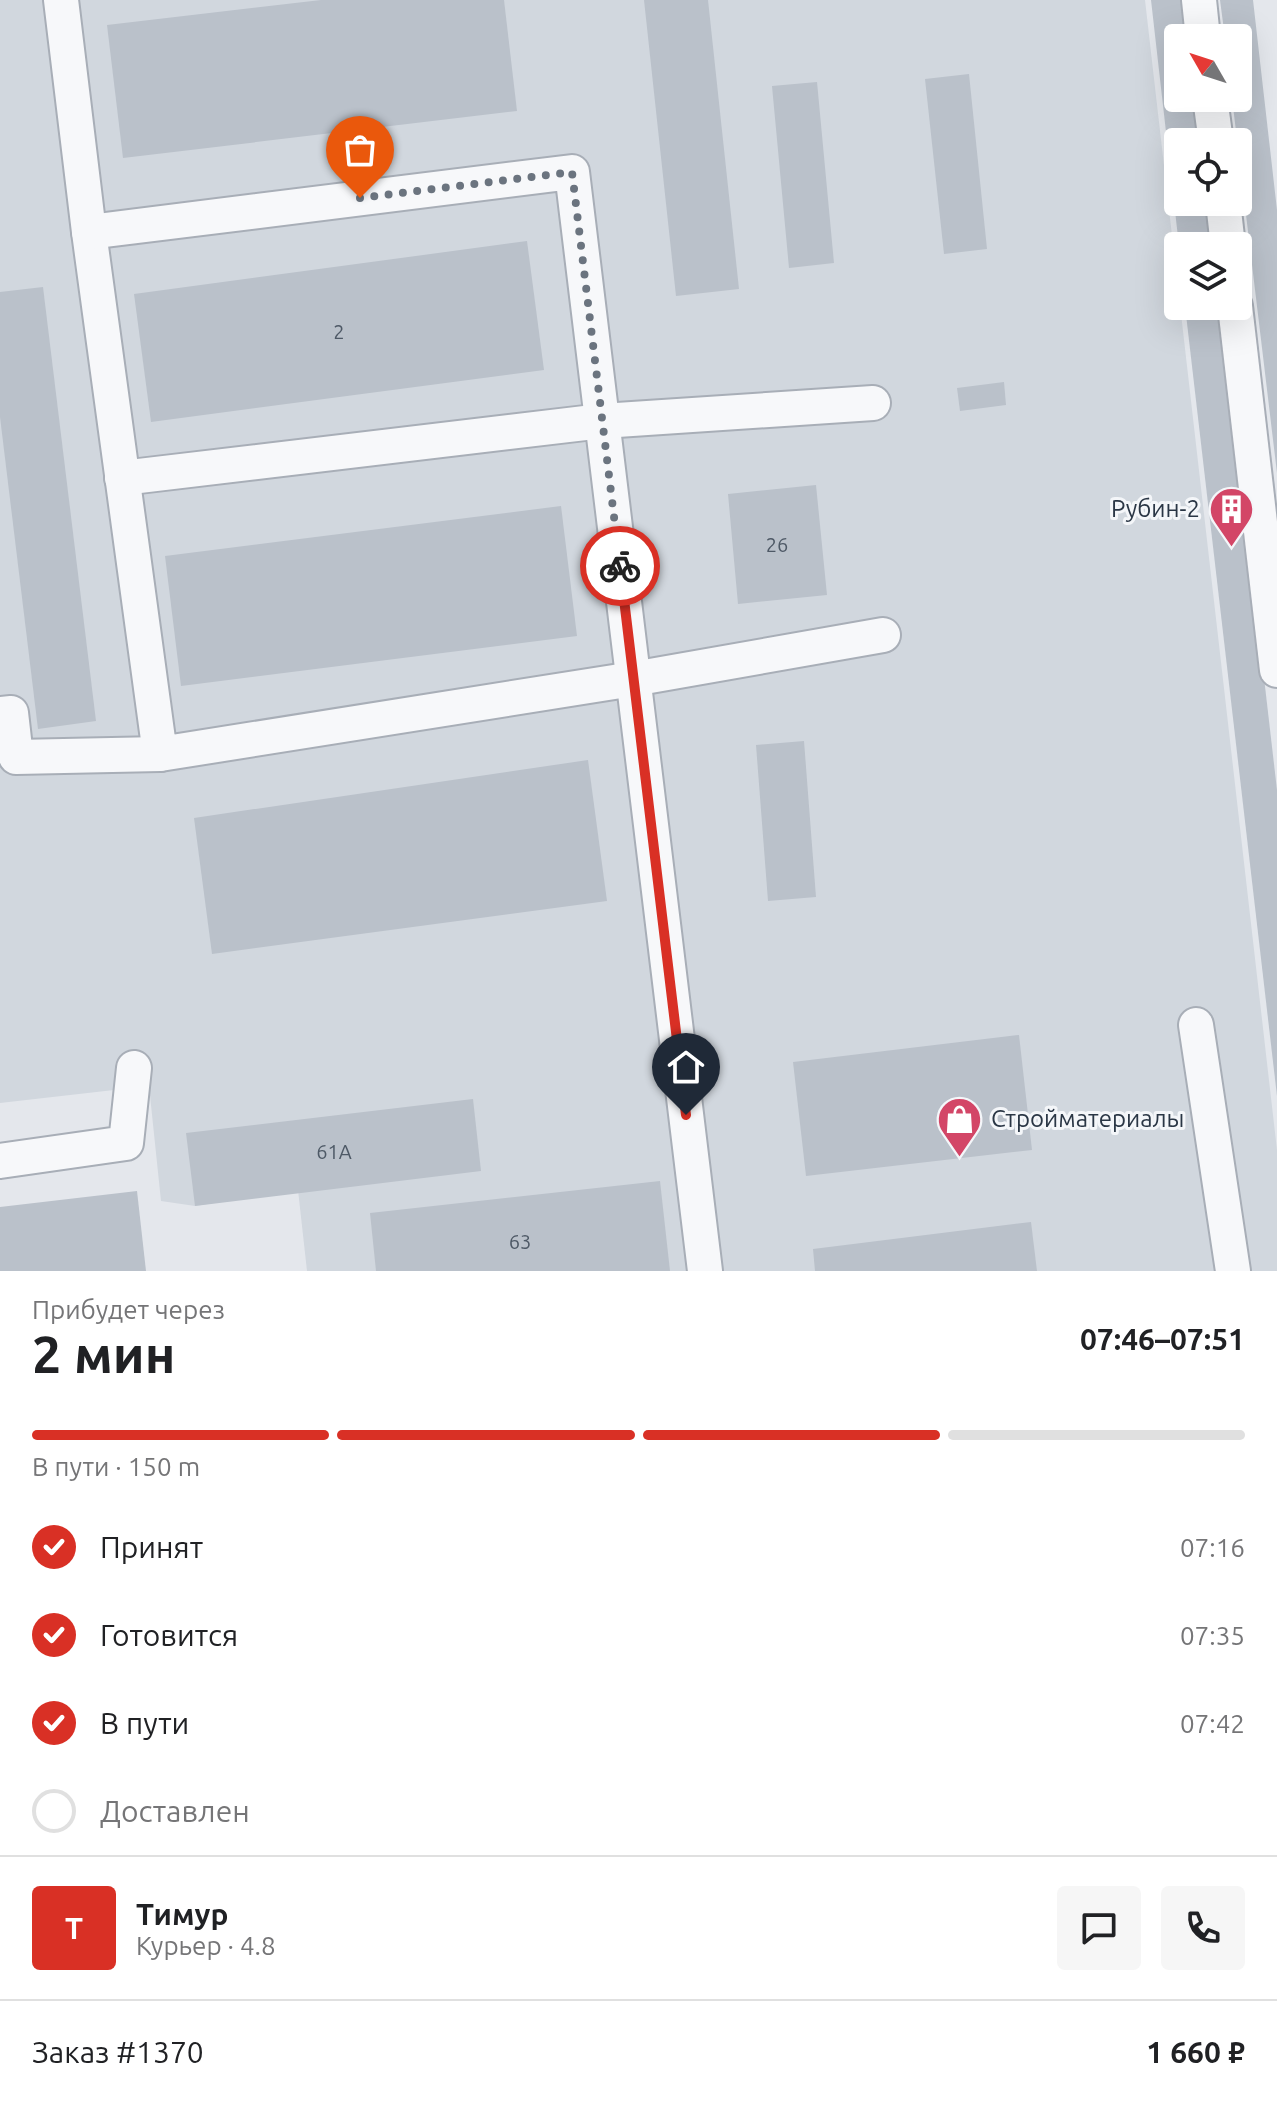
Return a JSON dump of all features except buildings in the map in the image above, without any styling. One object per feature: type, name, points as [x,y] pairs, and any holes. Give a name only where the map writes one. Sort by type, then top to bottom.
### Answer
[{"type":"lane","points":[[61,0],[89,232],[160,754]]},
{"type":"lane","points":[[1199,0],[1202,24]]},
{"type":"lane","points":[[89,232],[572,172],[705,1271]]},
{"type":"lane","points":[[1237,320],[1277,670]]},
{"type":"lane","points":[[122,478],[602,421],[873,403]]},
{"type":"lane","points":[[0,714],[11,713],[16,757],[160,754],[633,679],[883,635]]},
{"type":"lane","points":[[1196,1025],[1233,1271]]},
{"type":"lane","points":[[0,1161],[126,1143],[134,1068]]},
{"type":"shaded area","points":[[0,0],[1145,0],[1164,166],[1164,216],[1170,216],[1172,232],[1164,232],[1164,320],[1182,320],[1277,1150],[1277,1271],[307,1271],[298,1190],[195,1206],[161,1201],[149,1086],[0,1103]]},
{"type":"way so far","points":[[360,198],[572,172],[620,566]]},
{"type":"place","name":"Рубин-2","points":[[1231,548]]},
{"type":"place","name":"Стройматериалы","points":[[960,1158]]},
{"type":"route","points":[[620,566],[686,1115]]}]
